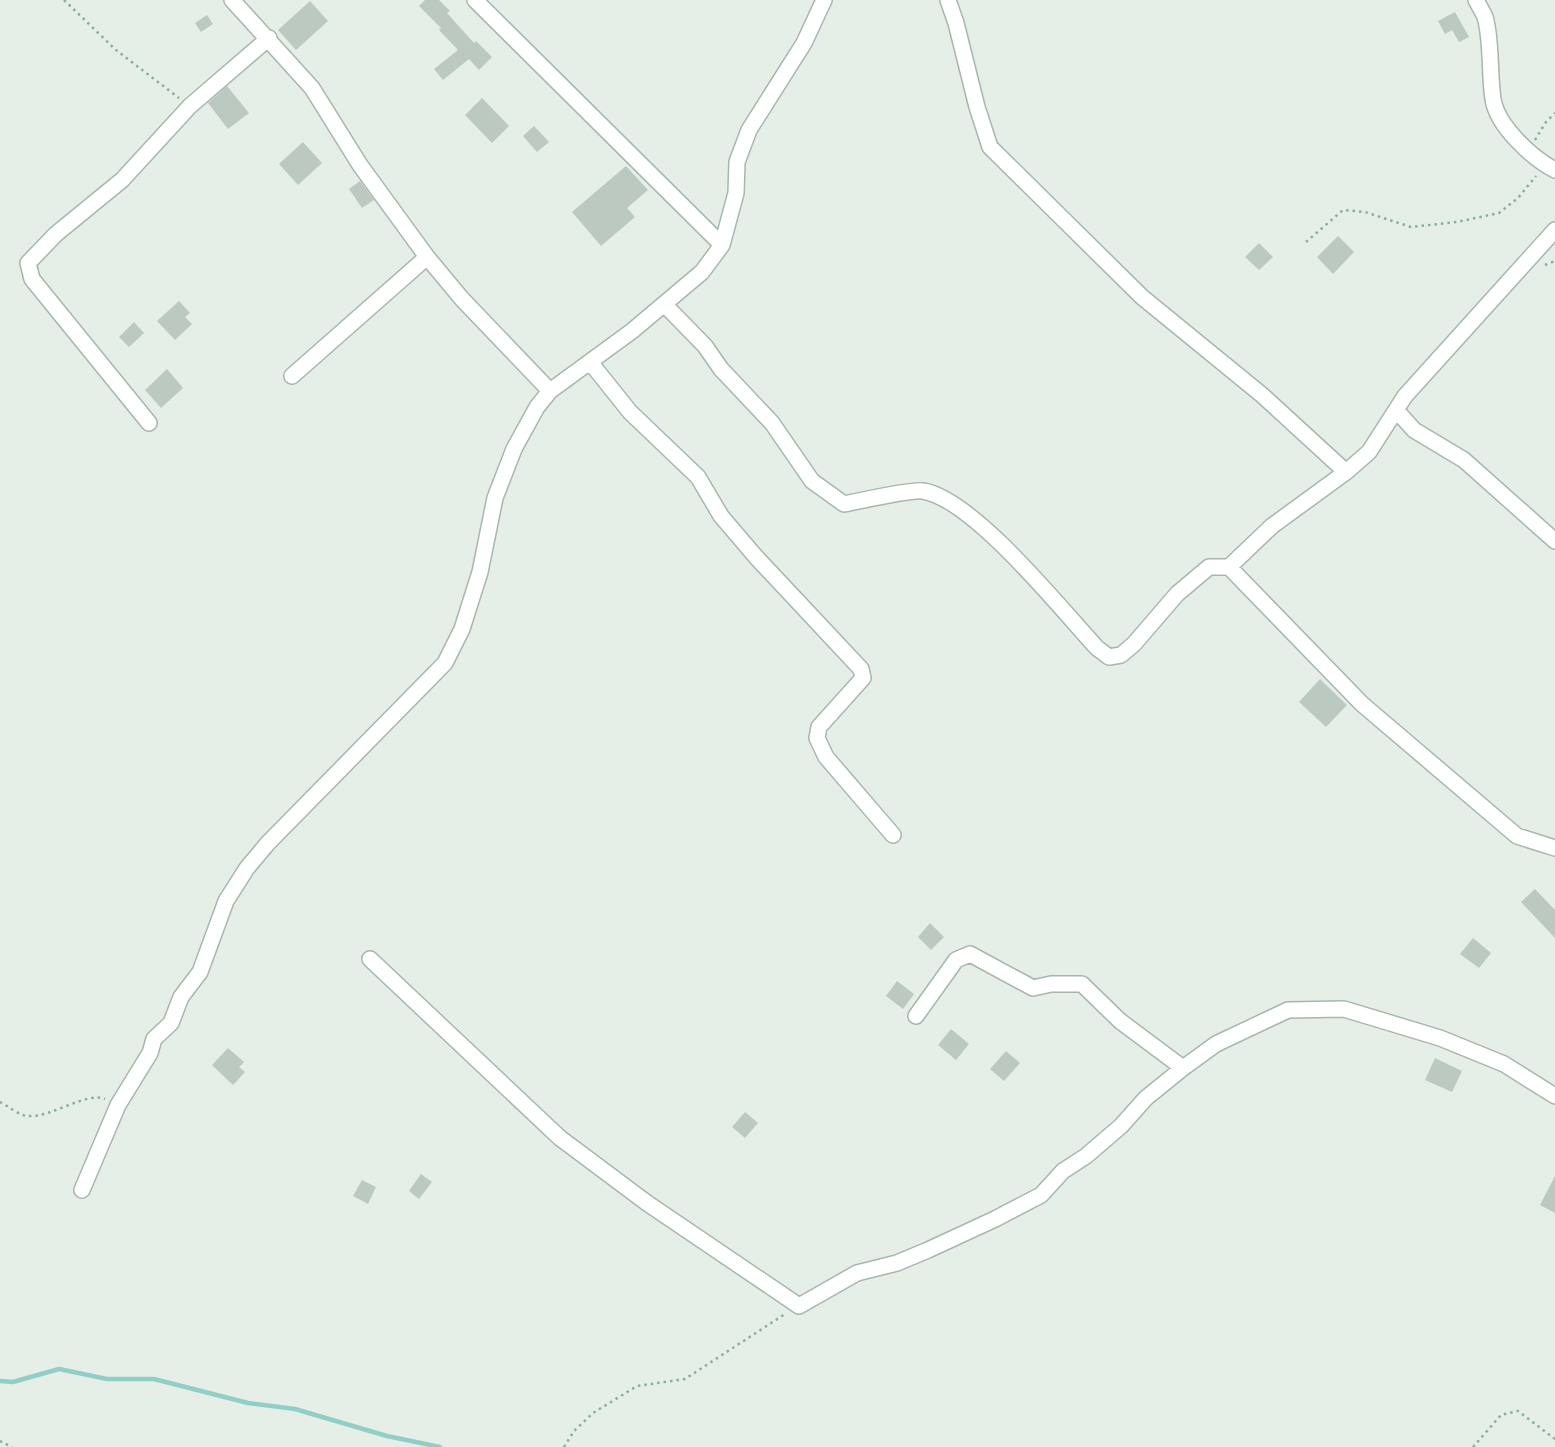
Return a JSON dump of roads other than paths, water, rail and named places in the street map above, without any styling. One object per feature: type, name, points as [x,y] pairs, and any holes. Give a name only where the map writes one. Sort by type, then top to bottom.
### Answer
[{"type":"street","points":[[232,0],[269,38],[312,88],[360,164],[427,257],[462,300],[550,391]]},
{"type":"street","points":[[475,0],[722,245]]},
{"type":"street","points":[[82,1190],[118,1105],[150,1053],[154,1039],[171,1023],[181,997],[200,972],[226,901],[247,868],[268,843],[445,663],[462,629],[480,572],[495,498],[514,449],[537,407],[550,391],[590,362],[702,272],[722,245],[736,193],[737,162],[749,130],[804,43],[824,0]]},
{"type":"street","points":[[948,0],[956,23],[976,107],[990,147],[1142,297],[1262,395],[1346,472]]},
{"type":"street","points":[[1476,0],[1485,18],[1493,101],[1505,124],[1528,152],[1548,167]]},
{"type":"street","points":[[149,423],[32,279],[28,263],[56,234],[122,180],[190,106],[269,38]]},
{"type":"street","points":[[664,304],[705,346],[722,369],[772,423],[812,480],[844,504],[922,490],[950,502],[1002,543],[1097,648],[1108,657],[1121,655],[1134,644],[1177,594],[1210,568],[1229,566],[1272,526],[1370,452],[1405,396],[1555,230]]},
{"type":"street","points":[[292,376],[427,257]]},
{"type":"street","points":[[590,362],[630,412],[698,477],[720,516],[861,669],[863,678],[820,727],[817,738],[826,757],[893,834]]},
{"type":"street","points":[[1396,412],[1414,430],[1464,460],[1555,541]]},
{"type":"street","points":[[1229,566],[1362,704],[1517,836],[1555,848]]},
{"type":"street","points":[[916,1016],[956,960],[970,954],[1033,988],[1051,984],[1082,984],[1120,1021],[1183,1068]]},
{"type":"street","points":[[370,960],[560,1138],[647,1203],[799,1306],[857,1273],[897,1263],[928,1250],[995,1219],[1041,1194],[1063,1171],[1086,1156],[1120,1126],[1146,1098],[1183,1068],[1216,1044],[1288,1010],[1344,1009],[1440,1038],[1504,1064],[1555,1096]]},
{"type":"waterway","points":[[0,1381],[13,1382],[59,1369],[107,1379],[154,1379],[248,1403],[295,1409],[387,1436],[440,1447]]}]
